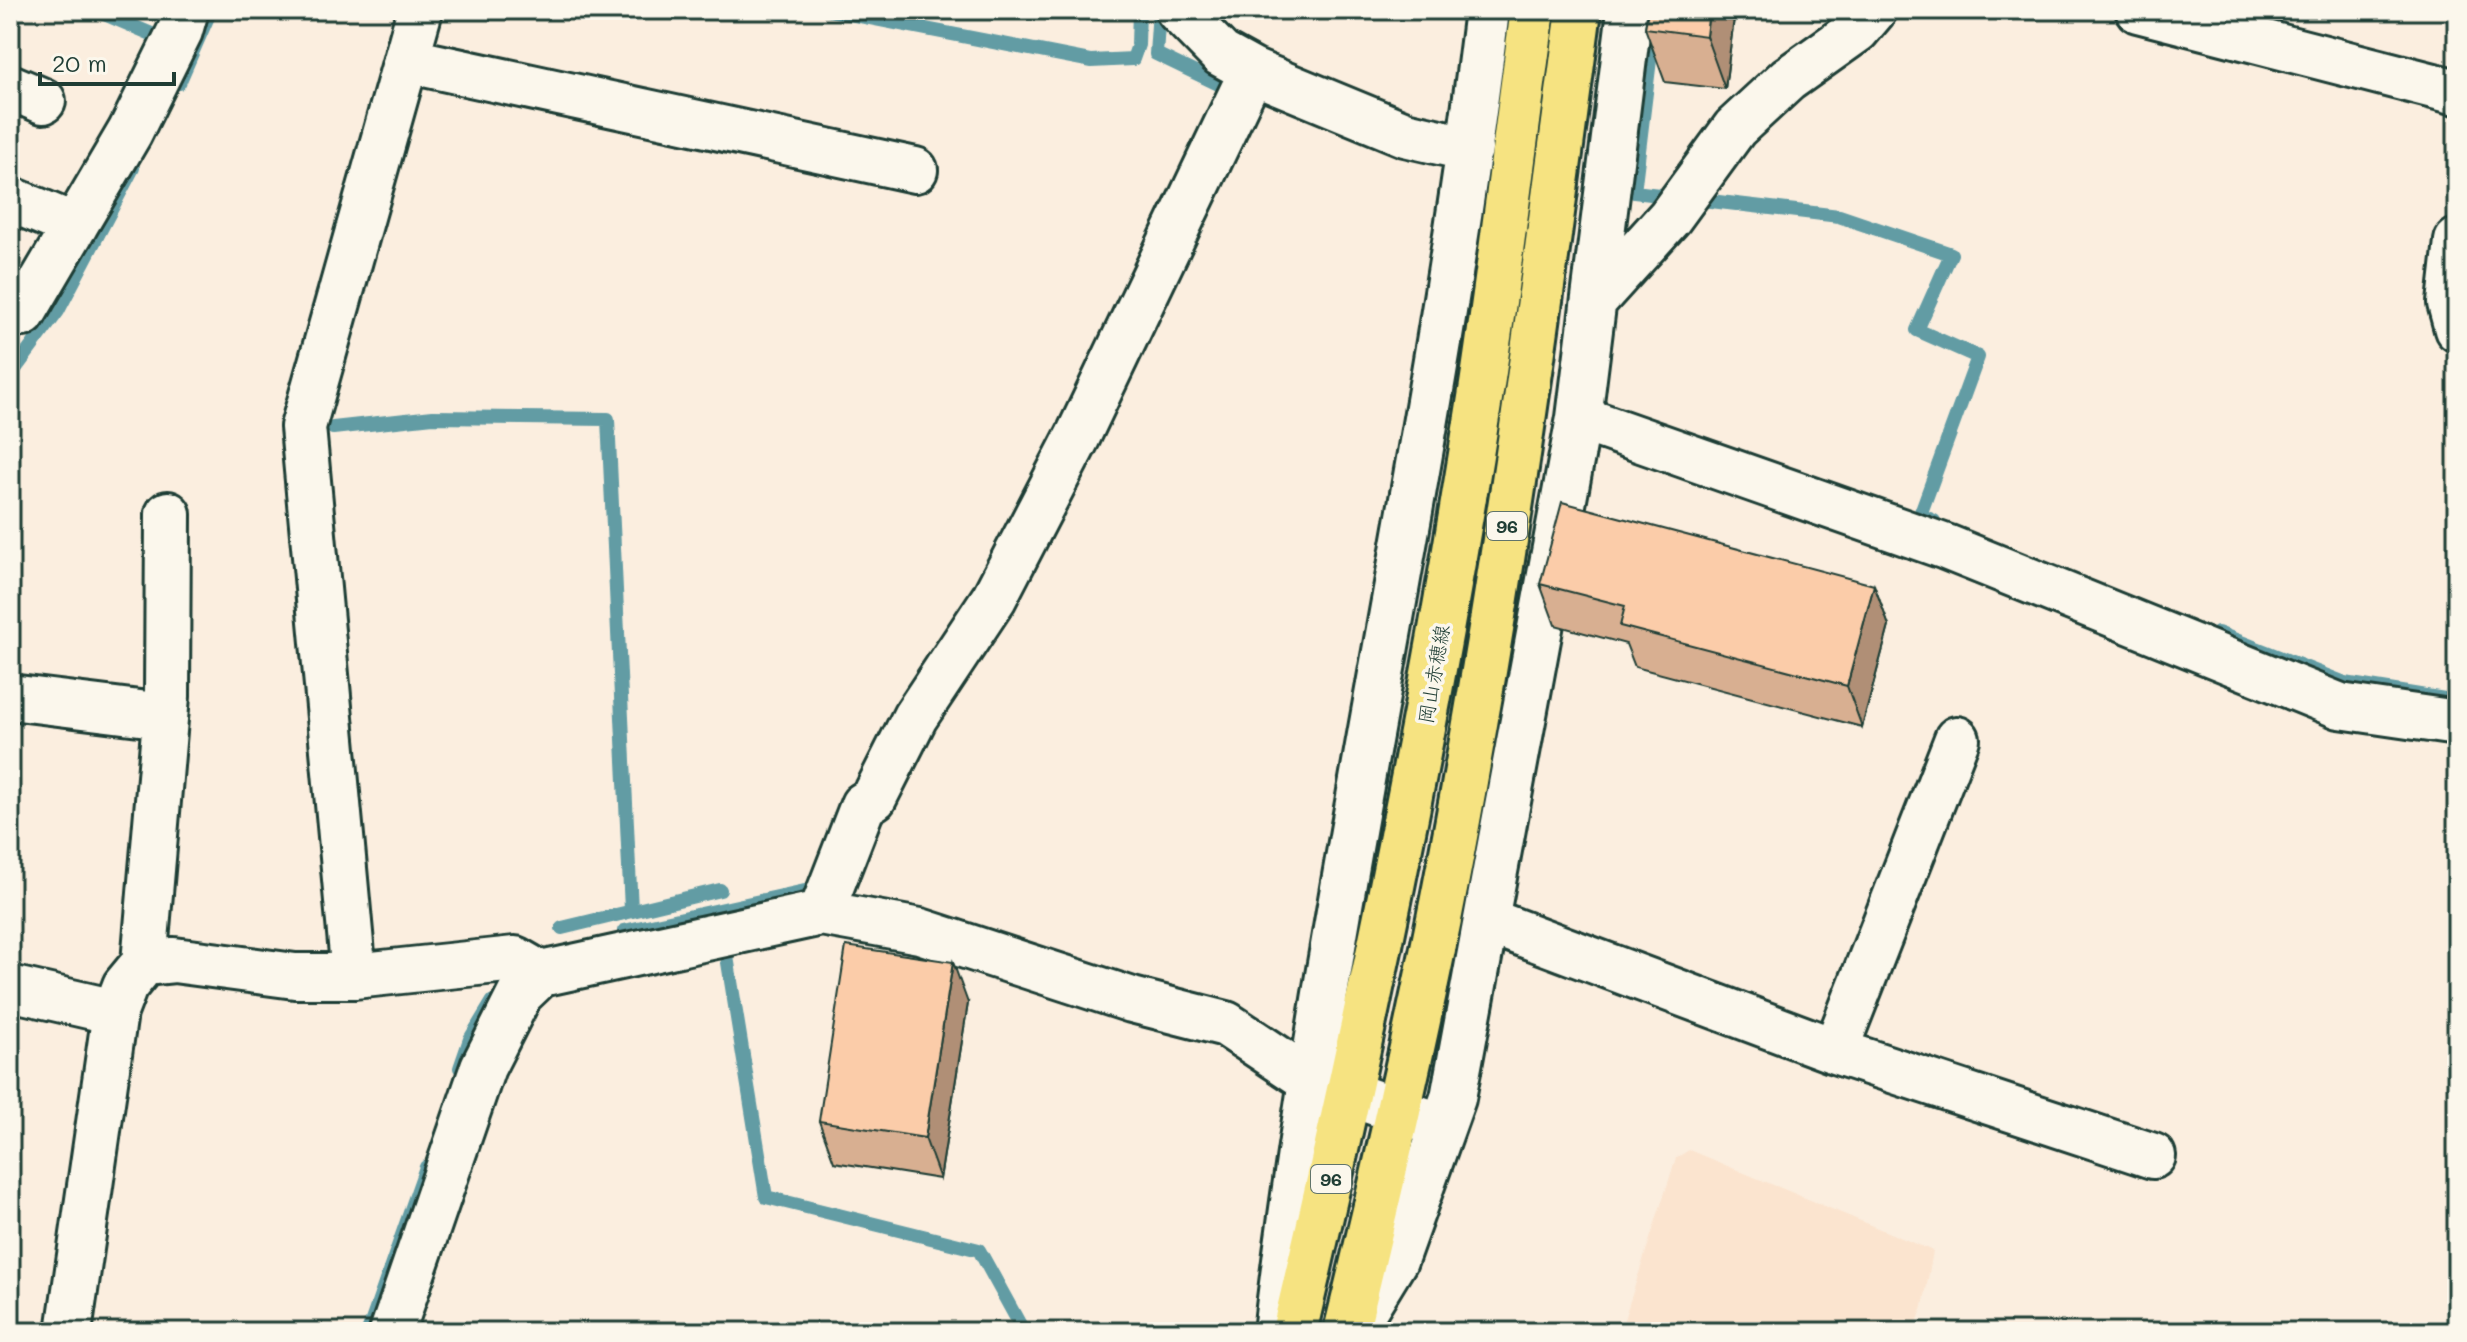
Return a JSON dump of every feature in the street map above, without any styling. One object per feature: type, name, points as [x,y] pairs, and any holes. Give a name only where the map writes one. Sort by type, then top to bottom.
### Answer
[{"type":"main road","name":"岡山赤穂線","points":[[1294,1332],[1350,1095],[1420,747],[1480,397],[1533,10]]},
{"type":"main road","name":"96","points":[[1348,1332],[1399,1113],[1469,760],[1527,402],[1579,10]]},
{"type":"street","points":[[354,976],[303,427],[420,10]]},
{"type":"street","points":[[1178,10],[1221,54],[1245,86],[1405,134],[1470,149]]},
{"type":"street","points":[[1276,1332],[1310,1080],[1436,367],[1470,149],[1487,10]]},
{"type":"street","points":[[1348,1332],[1395,1260],[1453,1098],[1579,418],[1630,10]]},
{"type":"street","points":[[1594,301],[1684,197],[1735,128],[1788,79],[1857,30],[1874,10]]},
{"type":"street","points":[[2138,10],[2457,92]]},
{"type":"street","points":[[23,314],[130,132],[179,30]]},
{"type":"street","points":[[406,60],[915,170]]},
{"type":"street","points":[[828,895],[863,805],[874,798],[915,717],[1001,585],[1078,436],[1245,86]]},
{"type":"street","points":[[10,199],[75,226]]},
{"type":"street","points":[[2457,241],[2450,303],[2457,329]]},
{"type":"street","points":[[1579,418],[1946,547],[2340,706],[2457,723]]},
{"type":"street","points":[[69,1332],[115,1012],[125,986],[144,963],[164,716],[168,514]]},
{"type":"street","points":[[10,697],[164,716]]},
{"type":"street","points":[[1835,1051],[1957,739]]},
{"type":"street","points":[[392,1332],[483,1067],[520,994],[541,974],[723,933],[828,895],[920,931],[1132,1000],[1226,1024],[1310,1080],[1399,1113],[1443,1125]]},
{"type":"street","points":[[1486,920],[1835,1051],[2153,1156]]},
{"type":"street","points":[[144,963],[174,960],[295,976],[354,976],[515,959],[541,974]]},
{"type":"street","points":[[10,988],[115,1012]]},
{"type":"shaded area","points":[[1689,1150],[1933,1251],[1923,1307],[1913,1332],[1620,1332],[1676,1158]]},
{"type":"building","points":[[1648,10],[1709,10],[1706,36],[1645,28]]},
{"type":"building","points":[[1562,502],[1874,585],[1847,686],[1620,626],[1625,606],[1540,584]]},
{"type":"building","points":[[846,946],[953,962],[925,1138],[819,1121]]},
{"type":"waterway","points":[[95,10],[168,41]]},
{"type":"waterway","points":[[179,83],[211,10]]},
{"type":"waterway","points":[[828,10],[1091,61],[1133,59],[1138,45],[1139,10]]},
{"type":"waterway","points":[[1159,10],[1156,54],[1235,92]]},
{"type":"waterway","points":[[1656,10],[1634,192],[1839,216],[1951,254],[1917,330],[1978,357],[1920,515],[1934,521]]},
{"type":"waterway","points":[[10,376],[58,311],[133,168]]},
{"type":"waterway","points":[[333,428],[433,417],[608,419],[631,910]]},
{"type":"waterway","points":[[2218,633],[2345,683],[2457,701]]},
{"type":"waterway","points":[[624,931],[823,887]]},
{"type":"waterway","points":[[562,928],[720,890]]},
{"type":"waterway","points":[[724,938],[766,1197],[979,1250],[1024,1332]]},
{"type":"waterway","points":[[460,1068],[470,1039],[493,1001]]},
{"type":"waterway","points":[[368,1332],[426,1167]]}]
